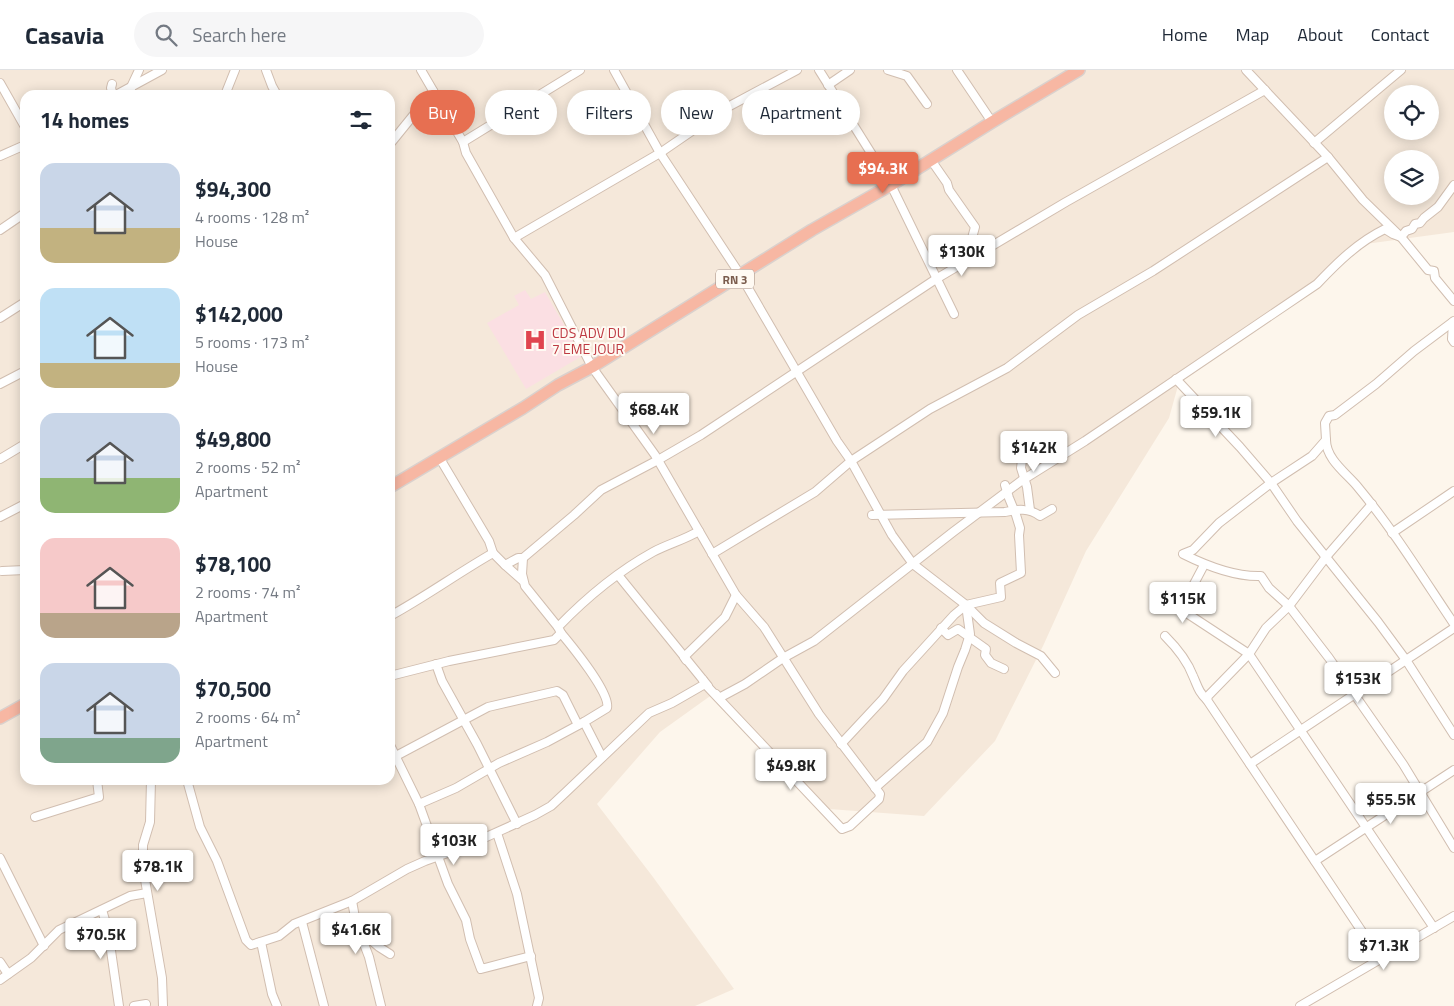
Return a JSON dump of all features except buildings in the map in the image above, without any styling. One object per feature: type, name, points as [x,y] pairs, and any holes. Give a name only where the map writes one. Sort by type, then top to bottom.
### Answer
[{"type":"highway","name":"RN 3","points":[[395,484],[592,367],[741,276],[812,230],[891,185],[1079,70]]},
{"type":"highway","points":[[0,718],[20,707]]},
{"type":"street","points":[[130,90],[139,70]]},
{"type":"street","points":[[125,90],[162,70]]},
{"type":"street","points":[[227,90],[235,70]]},
{"type":"street","points":[[266,70],[274,90]]},
{"type":"street","points":[[463,142],[580,70]]},
{"type":"street","points":[[614,70],[660,153],[741,276],[837,441],[851,461],[876,514],[913,564],[966,605],[984,623],[1041,656],[1055,673]]},
{"type":"street","points":[[514,238],[660,153],[724,109],[797,70]]},
{"type":"street","points":[[819,70],[891,185],[954,314]]},
{"type":"street","points":[[828,85],[850,70]]},
{"type":"street","points":[[888,70],[907,76],[927,104]]},
{"type":"street","points":[[957,70],[992,122]]},
{"type":"street","points":[[1246,70],[1328,157],[1363,200],[1401,237],[1428,270],[1434,271],[1435,278],[1454,300]]},
{"type":"street","points":[[1314,143],[1401,70]]},
{"type":"street","points":[[423,71],[432,90]]},
{"type":"street","points":[[0,83],[20,117]]},
{"type":"street","points":[[112,84],[112,90]]},
{"type":"street","points":[[505,565],[518,558],[523,558],[601,490],[701,435],[936,279],[1265,90]]},
{"type":"street","points":[[395,138],[410,119]]},
{"type":"street","points":[[459,135],[466,153],[514,238],[545,275],[592,367],[658,460],[736,595],[764,627],[819,714],[876,788],[880,794],[879,799],[850,826],[842,829],[705,684],[618,575]]},
{"type":"street","points":[[0,156],[20,146]]},
{"type":"street","points":[[712,554],[815,492],[851,461],[930,409],[1007,368],[1078,316],[1162,266],[1328,157]]},
{"type":"street","points":[[931,160],[975,227],[972,238],[980,253]]},
{"type":"street","points":[[1401,237],[1406,231],[1412,229],[1415,224],[1420,223],[1438,207],[1454,185]]},
{"type":"street","points":[[0,230],[20,216]]},
{"type":"street","points":[[719,698],[814,641],[978,513],[1006,488],[1085,441],[1317,284],[1339,261],[1373,235],[1385,229],[1401,237]]},
{"type":"street","points":[[0,318],[20,305]]},
{"type":"street","points":[[1453,322],[1452,339],[1454,342]]},
{"type":"street","points":[[1453,322],[1414,351],[1336,415],[1329,416],[1325,423],[1326,448],[1331,457],[1372,504],[1454,624]]},
{"type":"street","points":[[0,384],[20,374]]},
{"type":"street","points":[[1176,379],[1240,447],[1270,483],[1297,521],[1406,660],[1454,735]]},
{"type":"street","points":[[1024,436],[1020,468],[1030,510]]},
{"type":"street","points":[[1326,440],[1312,456],[1270,483],[1219,523],[1193,550],[1183,554],[1204,565],[1246,577],[1261,576],[1268,588],[1289,606],[1354,694],[1420,792],[1454,848]]},
{"type":"street","points":[[0,459],[20,447]]},
{"type":"street","points":[[419,804],[456,788],[512,756],[547,742],[606,708],[608,703],[596,680],[572,645],[522,580],[493,552],[489,541],[439,457]]},
{"type":"street","points":[[841,744],[883,699],[903,671],[941,628],[966,605],[1001,597],[1000,583],[1021,573],[1018,535],[1020,528],[1006,488]]},
{"type":"street","points":[[1392,533],[1454,491]]},
{"type":"street","points":[[1207,700],[1208,696],[1249,654],[1266,628],[1289,606],[1326,557],[1372,504]]},
{"type":"street","points":[[0,517],[20,507]]},
{"type":"street","points":[[876,514],[978,513],[1030,510],[1040,516],[1052,509]]},
{"type":"street","points":[[395,675],[557,638],[559,630],[588,597],[654,552],[699,531]]},
{"type":"street","points":[[395,613],[493,552]]},
{"type":"street","points":[[522,580],[523,558]]},
{"type":"street","points":[[1204,565],[1186,600],[1185,612],[1249,654],[1434,928]]},
{"type":"street","points":[[1,570],[20,570]]},
{"type":"street","points":[[684,657],[724,617],[736,595]]},
{"type":"street","points":[[876,788],[927,742],[943,713],[958,667],[966,650],[969,636],[966,605]]},
{"type":"street","points":[[941,628],[948,636],[958,629],[969,636],[986,649],[985,655],[991,664],[1004,669]]},
{"type":"street","points":[[1250,764],[1454,628]]},
{"type":"street","points":[[1165,636],[1179,650],[1193,676],[1197,690],[1207,700],[1381,960]]},
{"type":"street","points":[[684,657],[719,698]]},
{"type":"street","points":[[436,664],[442,681],[517,824]]},
{"type":"street","points":[[188,785],[200,827],[217,860],[246,940],[251,945],[279,936],[294,924],[352,901],[406,870],[517,824],[550,806],[649,713],[672,703],[705,684]]},
{"type":"street","points":[[531,956],[481,968],[470,939],[466,920],[448,884],[419,804],[396,756],[488,707],[557,692],[563,695],[602,757]]},
{"type":"street","points":[[1315,861],[1454,770]]},
{"type":"street","points":[[34,817],[99,797],[98,785]]},
{"type":"street","points":[[151,785],[150,822],[143,845],[147,893],[162,978],[163,1006]]},
{"type":"street","points":[[496,833],[517,894],[539,998],[537,1006]]},
{"type":"street","points":[[0,858],[44,946]]},
{"type":"street","points":[[0,980],[31,958],[59,930],[130,896],[147,893]]},
{"type":"street","points":[[352,901],[358,929],[369,957],[381,1006]]},
{"type":"street","points":[[102,910],[108,930],[119,1006]]},
{"type":"street","points":[[1300,1006],[1454,916]]},
{"type":"street","points":[[302,922],[324,1006]]},
{"type":"street","points":[[358,929],[390,954]]},
{"type":"street","points":[[261,942],[277,1006]]},
{"type":"street","points":[[0,962],[8,974]]},
{"type":"street","points":[[134,1006],[146,1004]]},
{"type":"shaded area","points":[[0,70],[1454,70],[1454,232],[1358,245],[1292,300],[1181,375],[1169,418],[1086,551],[1043,646],[995,741],[924,816],[829,809],[713,694],[660,732],[597,804],[653,877],[734,989],[695,1006],[0,1006]]},
{"type":"shaded area","name":"CDS ADV DU 7 EME JOUR","points":[[525,290],[531,299],[545,292],[582,356],[526,389],[487,323],[519,305],[514,296]]},
{"type":"place","name":"CDS ADV DU 7 EME JOUR","points":[[535,340]]}]
